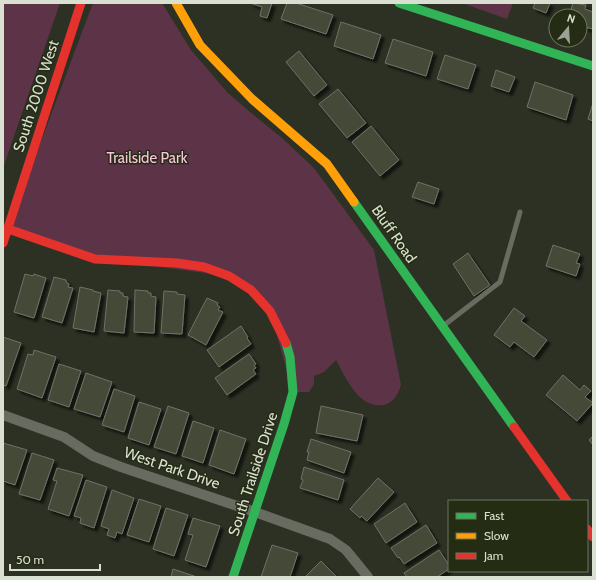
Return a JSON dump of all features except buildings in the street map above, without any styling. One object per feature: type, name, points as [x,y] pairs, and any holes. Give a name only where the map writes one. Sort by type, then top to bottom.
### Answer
[{"type":"main road","name":"South 2000 West","points":[[3,243],[81,3]]},
{"type":"main road","name":"Bluff Road","points":[[176,3],[200,45],[252,99],[327,164],[566,500]]},
{"type":"main road","points":[[399,3],[593,66]]},
{"type":"main road","name":"South Trailside Drive","points":[[8,230],[95,259],[177,263],[204,267],[229,276],[250,290],[270,311],[285,339],[290,356],[293,378],[291,401],[233,577]]},
{"type":"street","name":"West Park Drive","points":[[3,415],[64,437],[93,456],[121,467],[330,539],[346,550],[368,577]]},
{"type":"lane","points":[[443,326],[500,282],[520,212]]},
{"type":"green space","points":[[3,3],[60,3],[3,168]]},
{"type":"green space","name":"Trailside Park","points":[[93,3],[162,3],[191,50],[227,92],[282,138],[314,168],[374,250],[401,385],[393,400],[383,405],[374,405],[367,402],[354,391],[336,360],[324,372],[314,376],[314,384],[309,392],[293,392],[270,311],[229,276],[114,261],[8,229]]},
{"type":"green space","points":[[462,3],[513,3],[507,19]]},
{"type":"traffic: fast","points":[[399,3],[593,66]]},
{"type":"traffic: fast","points":[[354,202],[514,427]]},
{"type":"traffic: fast","points":[[233,577],[284,424],[293,392],[290,357],[286,343]]},
{"type":"traffic: slow","points":[[176,3],[200,45],[252,99],[327,164],[354,202]]},
{"type":"traffic: jam","points":[[3,243],[81,3]]},
{"type":"traffic: jam","points":[[8,229],[95,259],[177,263],[204,267],[229,276],[251,290],[270,311],[286,343]]},
{"type":"traffic: jam","points":[[514,427],[566,500]]},
{"type":"traffic: jam","points":[[588,530],[593,537]]}]
